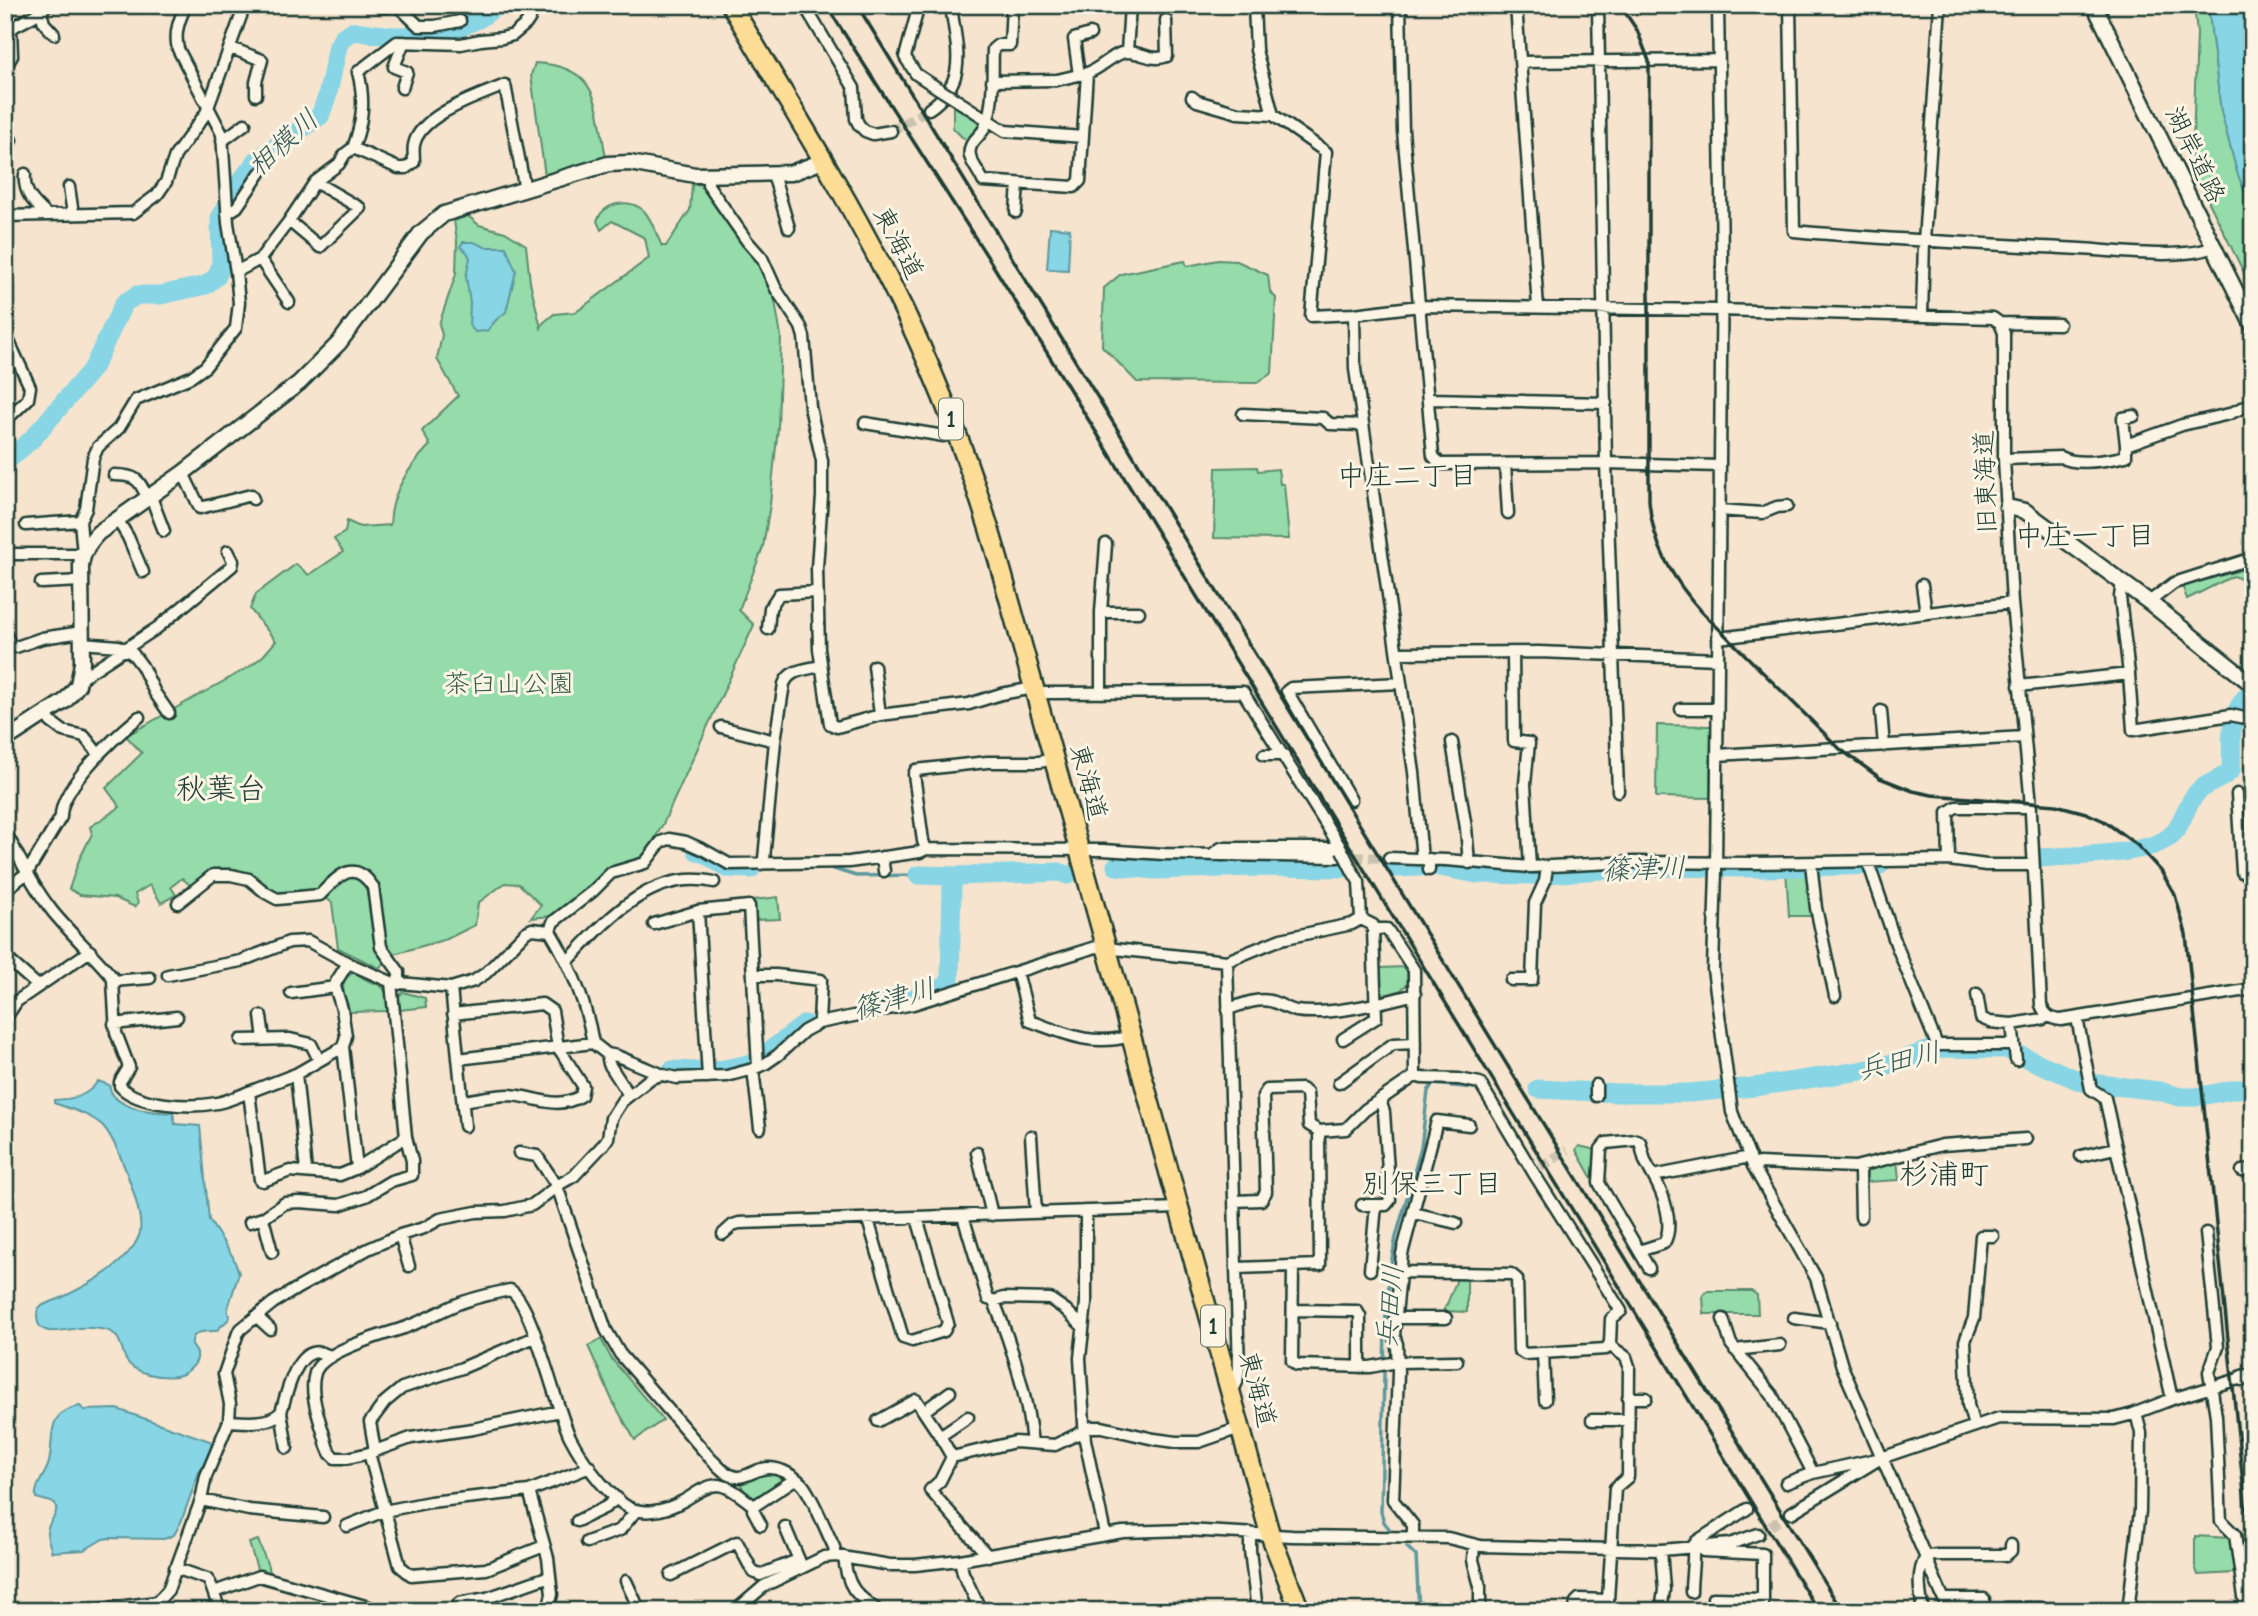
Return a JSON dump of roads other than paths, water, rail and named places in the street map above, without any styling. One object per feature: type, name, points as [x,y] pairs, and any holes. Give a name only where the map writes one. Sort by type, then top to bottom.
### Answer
[{"type":"highway","name":"東海道","points":[[731,5],[891,284],[919,342],[956,432],[989,527],[1270,1534],[1300,1611]]},
{"type":"street","points":[[5,722],[10,737],[65,701],[80,678],[80,581],[83,554],[80,522],[86,509],[93,458],[98,447],[119,428],[136,400],[191,377],[205,368],[236,328],[239,303],[227,212],[222,134],[178,49],[178,24],[186,5]]},
{"type":"street","points":[[5,216],[124,214],[140,210],[157,195],[166,182],[175,156],[206,113],[245,5]]},
{"type":"street","points":[[383,5],[397,5],[419,26],[460,21]]},
{"type":"street","points":[[236,272],[260,259],[315,182],[339,164],[353,148],[360,130],[363,102],[358,72],[397,42],[461,44],[513,35],[530,18],[530,5]]},
{"type":"street","points":[[804,5],[854,88],[856,119],[859,125],[873,134],[891,131]]},
{"type":"street","points":[[919,5],[905,57],[916,74],[1005,131],[1083,136]]},
{"type":"street","points":[[929,109],[941,101],[955,79],[957,56],[951,5]]},
{"type":"street","points":[[1012,5],[1010,45],[998,45],[993,49],[988,120],[985,130],[972,142],[970,156],[983,181],[1074,187],[1080,181],[1083,74],[1074,39],[1090,34]]},
{"type":"street","points":[[1127,52],[1130,5]]},
{"type":"street","points":[[1200,5],[1213,5]]},
{"type":"street","points":[[1254,5],[1256,50],[1273,116]]},
{"type":"street","points":[[1400,5],[1403,131],[1433,456],[1440,464],[1606,463],[1720,466]]},
{"type":"street","points":[[1516,5],[1538,307]]},
{"type":"street","points":[[1598,5],[1606,463],[1618,790]]},
{"type":"street","points":[[1718,5],[1720,466],[1713,969],[1725,1046],[1728,1089],[1732,1112],[1751,1161],[1816,1278],[1842,1366],[1949,1611]]},
{"type":"street","points":[[1790,5],[1794,231],[1924,241],[2149,252],[2191,253],[2213,247]]},
{"type":"street","points":[[1922,316],[1924,241],[1940,5]]},
{"type":"street","name":"湖岸道路","points":[[2094,5],[2253,326]]},
{"type":"street","points":[[5,68],[12,56],[8,30],[44,9]]},
{"type":"street","points":[[44,9],[44,23],[54,34]]},
{"type":"street","points":[[992,81],[1057,80],[1096,70],[1114,57],[1127,52],[1156,59],[1167,56],[1166,20]]},
{"type":"street","points":[[402,88],[407,72],[394,67],[404,42]]},
{"type":"street","points":[[231,48],[262,60],[256,82],[256,95]]},
{"type":"street","points":[[1520,62],[1719,61]]},
{"type":"street","points":[[353,148],[398,168],[406,168],[414,162],[414,144],[430,121],[505,85],[525,190]]},
{"type":"street","points":[[1192,97],[1197,101],[1238,113],[1273,116],[1326,152],[1311,316],[1419,306],[1538,307],[1993,318],[2000,323],[2059,324]]},
{"type":"street","points":[[222,141],[245,124]]},
{"type":"street","points":[[83,554],[98,533],[183,473],[299,383],[346,334],[421,233],[430,223],[444,215],[607,164],[630,163],[675,173],[708,175],[798,172],[822,161]]},
{"type":"street","points":[[227,212],[237,207],[260,173]]},
{"type":"street","points":[[25,174],[24,185],[33,202],[47,215]]},
{"type":"street","points":[[773,174],[789,228]]},
{"type":"street","points":[[708,175],[708,185],[762,258],[776,289],[801,327],[810,407],[822,461],[817,592],[820,666],[830,724],[833,727],[880,715],[969,704],[1001,694],[1243,692],[1284,755],[1359,882],[1361,919]]},
{"type":"street","points":[[289,221],[320,247],[360,208],[315,182]]},
{"type":"street","points":[[1016,212],[1018,184]]},
{"type":"street","points":[[69,187],[73,215]]},
{"type":"street","points":[[260,259],[289,302]]},
{"type":"street","points":[[1354,314],[1355,369],[1362,425],[1427,862]]},
{"type":"street","name":"旧東海道","points":[[2000,323],[2004,333],[2004,459],[2012,603],[2031,807],[2041,1005],[2048,1016]]},
{"type":"street","points":[[5,333],[30,387],[28,399],[5,421]]},
{"type":"street","points":[[1429,399],[1606,403]]},
{"type":"street","points":[[2126,445],[2182,425],[2229,414],[2253,403]]},
{"type":"street","points":[[1243,414],[1323,418],[1330,424],[1362,425]]},
{"type":"street","points":[[2004,459],[2061,457],[2068,461],[2107,460],[2126,456],[2123,418],[2134,416]]},
{"type":"street","points":[[865,423],[944,436],[956,432]]},
{"type":"street","points":[[1506,464],[1508,513]]},
{"type":"street","points":[[183,473],[200,508],[251,495],[253,499]]},
{"type":"street","points":[[114,475],[135,477],[141,483],[164,531]]},
{"type":"street","points":[[1719,510],[1762,513],[1787,506]]},
{"type":"street","points":[[2007,507],[2025,511],[2149,602],[2253,685]]},
{"type":"street","points":[[117,519],[143,572]]},
{"type":"street","points":[[26,525],[80,522]]},
{"type":"street","points":[[1101,693],[1101,612],[1107,544]]},
{"type":"street","points":[[80,678],[157,628],[232,566],[233,561],[228,551]]},
{"type":"street","points":[[5,554],[83,554]]},
{"type":"street","points":[[2149,602],[2174,583],[2253,558]]},
{"type":"street","points":[[41,583],[80,581]]},
{"type":"street","points":[[2122,582],[2120,597],[2133,730],[2234,716],[2253,720]]},
{"type":"street","points":[[1922,585],[1926,613]]},
{"type":"street","points":[[768,629],[770,608],[779,594],[817,592]]},
{"type":"street","points":[[1718,638],[2012,603]]},
{"type":"street","points":[[1101,612],[1139,612]]},
{"type":"street","points":[[5,632],[10,645],[16,647],[42,638],[82,638],[125,649],[138,659],[169,713]]},
{"type":"street","points":[[1397,653],[1612,654],[1718,659]]},
{"type":"street","points":[[1513,653],[1514,741],[1529,743],[1525,784],[1530,867]]},
{"type":"street","points":[[761,864],[764,859],[775,741],[784,684],[788,676],[795,671],[820,666]]},
{"type":"street","points":[[874,666],[880,715]]},
{"type":"street","points":[[2019,686],[2129,674]]},
{"type":"street","points":[[1351,800],[1287,691],[1292,688],[1401,683]]},
{"type":"street","points":[[1681,709],[1717,709]]},
{"type":"street","points":[[1881,711],[1884,746]]},
{"type":"street","points":[[46,714],[51,722],[63,731],[84,736],[99,755]]},
{"type":"street","points":[[5,890],[27,873],[61,817],[65,798],[108,743],[139,717]]},
{"type":"street","points":[[721,727],[775,741]]},
{"type":"street","points":[[1717,755],[2024,737]]},
{"type":"street","points":[[1452,742],[1469,863]]},
{"type":"street","points":[[1264,755],[1284,755]]},
{"type":"street","points":[[926,849],[914,774],[916,770],[988,762],[1039,762],[1054,759]]},
{"type":"street","points":[[2237,794],[2242,872]]},
{"type":"street","points":[[1949,860],[1948,812],[1956,807],[2031,807]]},
{"type":"street","points":[[5,831],[27,873],[52,910],[113,978],[114,1024],[129,1067],[120,1082],[126,1093],[154,1102],[178,1105],[220,1103],[296,1074],[344,1047]]},
{"type":"street","points":[[1340,852],[1212,855],[1079,849],[926,849],[849,862],[729,864],[686,842],[668,839],[661,842],[645,863],[611,873],[593,891],[553,922],[550,931],[585,1004],[593,1043],[607,1054],[677,1078],[727,1076],[756,1068],[778,1055],[804,1031],[819,1023],[913,1004],[1096,947],[1227,961],[1281,939],[1352,924],[1361,919]]},
{"type":"street","points":[[882,857],[884,872]]},
{"type":"street","points":[[1389,858],[1530,867],[1546,873],[1633,862],[1716,867],[1949,860],[2033,865]]},
{"type":"street","points":[[1869,864],[1896,944],[1937,1045],[2015,1051],[2012,1024]]},
{"type":"street","points":[[1811,865],[1816,908],[1835,996]]},
{"type":"street","points":[[178,903],[185,891],[213,875],[249,878],[277,899],[320,895],[341,874],[358,873],[373,887],[381,947],[399,972],[395,983],[406,1137],[412,1161],[412,1175],[391,1181],[366,1196],[339,1205],[285,1203],[250,1222]]},
{"type":"street","points":[[1511,980],[1532,980],[1535,903],[1546,873]]},
{"type":"street","points":[[567,962],[614,914],[646,893],[666,883],[680,880],[702,879],[714,882]]},
{"type":"street","points":[[654,924],[698,911],[750,906],[760,1128]]},
{"type":"street","points":[[698,911],[708,1077]]},
{"type":"street","points":[[1343,1039],[1376,1018],[1373,925],[1361,919]]},
{"type":"street","points":[[168,975],[241,961],[289,942],[308,941],[348,963],[395,983],[451,988],[474,981],[486,973],[526,932],[532,929],[550,931]]},
{"type":"street","points":[[1373,929],[1387,929],[1414,970],[1415,1076]]},
{"type":"street","points":[[5,1019],[17,1001],[90,951]]},
{"type":"street","points":[[5,957],[38,986]]},
{"type":"street","points":[[1227,961],[1239,1369],[1231,1394]]},
{"type":"street","points":[[348,963],[335,987],[346,1036],[344,1047],[357,1168]]},
{"type":"street","points":[[1017,972],[1030,1021],[1081,1039],[1096,1041],[1132,1036]]},
{"type":"street","points":[[754,975],[821,980],[819,1023]]},
{"type":"street","points":[[113,981],[150,978]]},
{"type":"street","points":[[291,993],[335,987]]},
{"type":"street","points":[[451,988],[465,1126]]},
{"type":"street","points":[[1977,994],[1981,1018],[1990,1022],[2012,1024],[2048,1016],[2061,1020],[2077,1018],[2253,989]]},
{"type":"street","points":[[1228,1009],[1255,1000],[1269,1000],[1295,1011],[1322,1011],[1375,1004],[1415,994]]},
{"type":"street","points":[[453,1014],[542,1004],[552,1011],[558,1047],[583,1086],[582,1096],[570,1103],[554,1103],[510,1095],[463,1101]]},
{"type":"street","points":[[261,1016],[264,1039]]},
{"type":"street","points":[[114,1024],[177,1017]]},
{"type":"street","points":[[2077,1018],[2089,1084],[2105,1098],[2172,1399]]},
{"type":"street","points":[[241,1040],[290,1039],[311,1044],[319,1060]]},
{"type":"street","points":[[458,1059],[593,1043]]},
{"type":"street","points":[[1339,1083],[1393,1044],[1415,1043]]},
{"type":"street","points":[[607,1054],[609,1064],[629,1095]]},
{"type":"street","points":[[296,1074],[306,1171]]},
{"type":"street","points":[[85,1611],[157,1607],[167,1590],[201,1500],[206,1476],[229,1421],[230,1404],[225,1368],[238,1333],[256,1316],[296,1289],[368,1249],[400,1235],[424,1228],[440,1219],[532,1205],[574,1176],[603,1145],[608,1138],[611,1118],[629,1095],[651,1078],[663,1075]]},
{"type":"street","points":[[1234,1201],[1261,1200],[1266,1192],[1263,1096],[1267,1090],[1301,1089],[1307,1093],[1310,1125],[1319,1131],[1346,1129],[1365,1110],[1415,1076]]},
{"type":"street","points":[[1399,1272],[1511,1274],[1517,1279],[1519,1350],[1525,1354],[1606,1349],[1609,1345],[1611,1319],[1621,1311],[1537,1169],[1480,1083],[1415,1076]]},
{"type":"street","points":[[249,1092],[260,1180],[263,1181],[290,1171],[340,1175],[357,1168],[406,1137]]},
{"type":"street","points":[[1362,1205],[1386,1205],[1390,1200],[1384,1112],[1380,1100]]},
{"type":"street","points":[[1413,1538],[1413,1525],[1393,1500],[1394,1363],[1397,1344],[1394,1335],[1399,1272],[1437,1121],[1469,1125]]},
{"type":"street","points":[[1237,1268],[1320,1265],[1319,1131]]},
{"type":"street","points":[[1031,1136],[1036,1213]]},
{"type":"street","points":[[1653,1176],[1751,1161],[1854,1167],[1942,1145],[2026,1139]]},
{"type":"street","points":[[1639,1251],[1664,1243],[1668,1235],[1664,1195],[1645,1161],[1642,1145],[1636,1140],[1606,1143],[1601,1149],[1599,1183],[1639,1251],[1650,1268]]},
{"type":"street","points":[[2081,1156],[2115,1148]]},
{"type":"street","points":[[519,1153],[537,1156],[557,1186],[606,1330],[620,1354],[725,1472],[734,1477],[745,1477],[761,1469],[771,1468],[787,1473],[803,1485],[840,1557],[852,1589],[857,1596],[878,1611]]},
{"type":"street","points":[[977,1153],[992,1215]]},
{"type":"street","points":[[1861,1217],[1860,1172],[1863,1165]]},
{"type":"street","points":[[1370,1270],[1376,1205]]},
{"type":"street","points":[[723,1234],[739,1223],[1180,1208]]},
{"type":"street","points":[[1086,1211],[1086,1303],[1080,1358],[1084,1431],[1105,1534]]},
{"type":"street","points":[[1414,1213],[1456,1223]]},
{"type":"street","points":[[963,1216],[988,1299],[1049,1299],[1066,1310],[1083,1327]]},
{"type":"street","points":[[263,1217],[272,1252]]},
{"type":"street","points":[[868,1220],[903,1338],[912,1341],[944,1331],[948,1323],[917,1218]]},
{"type":"street","points":[[2206,1233],[2218,1347],[2209,1368],[2216,1416],[2221,1521],[2235,1535],[2246,1611]]},
{"type":"street","points":[[400,1235],[409,1266]]},
{"type":"street","points":[[1974,1426],[1968,1405],[1965,1341],[1974,1318],[1981,1236],[1993,1236]]},
{"type":"street","points":[[1293,1266],[1293,1362],[1297,1365],[1365,1367],[1394,1363],[1457,1361]]},
{"type":"street","points":[[560,1411],[473,1429],[411,1438],[372,1452],[335,1458],[327,1446],[313,1390],[315,1372],[331,1357],[368,1339],[405,1327],[463,1302],[510,1290],[516,1293],[535,1337],[571,1438],[617,1498],[635,1512]]},
{"type":"street","points":[[994,1301],[1012,1345],[1029,1410],[1032,1443]]},
{"type":"street","points":[[1293,1310],[1357,1311],[1360,1315],[1365,1367]]},
{"type":"street","points":[[256,1316],[270,1329]]},
{"type":"street","points":[[1395,1318],[1446,1318]]},
{"type":"street","points":[[1794,1318],[1830,1323]]},
{"type":"street","points":[[1723,1319],[1735,1350],[1772,1395],[1813,1473]]},
{"type":"street","points":[[535,1337],[462,1368],[402,1388],[385,1402],[370,1422],[372,1452],[384,1511],[400,1566],[411,1575],[486,1569],[544,1546]]},
{"type":"street","points":[[1575,1611],[1579,1599],[1608,1601],[1615,1488],[1628,1477],[1629,1366],[1626,1357],[1609,1345]]},
{"type":"street","points":[[1735,1350],[1780,1345]]},
{"type":"street","points":[[286,1448],[281,1412],[295,1369],[310,1353],[318,1351],[331,1357]]},
{"type":"street","points":[[1543,1353],[1545,1400]]},
{"type":"street","points":[[1786,1483],[1813,1473],[1881,1458],[1999,1418],[2109,1419],[2136,1413],[2172,1399],[2247,1377]]},
{"type":"street","points":[[924,1411],[950,1392]]},
{"type":"street","points":[[1628,1398],[1646,1398]]},
{"type":"street","points":[[878,1421],[916,1400],[952,1457]]},
{"type":"street","points":[[229,1421],[264,1420],[281,1412]]},
{"type":"street","points":[[2128,1611],[2140,1511],[2141,1442],[2136,1413]]},
{"type":"street","points":[[940,1436],[968,1417]]},
{"type":"street","points":[[1592,1420],[1628,1420]]},
{"type":"street","points":[[988,1556],[930,1490],[940,1481],[952,1457],[1014,1442],[1055,1445],[1092,1427],[1176,1442],[1199,1442],[1240,1428]]},
{"type":"street","points":[[1791,1513],[1881,1458]]},
{"type":"street","points":[[347,1526],[384,1511],[430,1502],[529,1490],[590,1466]]},
{"type":"street","points":[[754,1506],[795,1479]]},
{"type":"street","points":[[587,1542],[620,1530],[635,1512],[672,1506],[704,1489],[718,1485],[726,1487],[754,1506]]},
{"type":"street","points":[[529,1490],[550,1576],[552,1594],[548,1611]]},
{"type":"street","points":[[577,1521],[606,1507],[617,1498]]},
{"type":"street","points":[[201,1500],[249,1510],[323,1517]]},
{"type":"street","points":[[754,1506],[753,1510],[761,1525]]},
{"type":"street","points":[[1691,1592],[1698,1541],[1747,1509]]},
{"type":"street","points":[[785,1527],[801,1565]]},
{"type":"street","points":[[735,1611],[764,1586],[801,1565],[824,1557],[890,1565],[915,1565],[988,1556],[1105,1534],[1154,1530],[1448,1538],[1481,1546],[1698,1549],[1763,1554],[1763,1602],[1713,1598]]},
{"type":"street","points":[[1250,1533],[1257,1611]]},
{"type":"street","points":[[1698,1549],[1756,1537]]},
{"type":"street","points":[[671,1575],[737,1542],[753,1572],[760,1575],[793,1562],[801,1565]]},
{"type":"street","points":[[1474,1544],[1473,1560],[1480,1586],[1480,1611]]},
{"type":"street","points":[[1923,1611],[1921,1566],[1926,1557],[2006,1555],[2011,1551],[2011,1545]]},
{"type":"street","points":[[1661,1550],[1664,1590],[1661,1611]]},
{"type":"street","points":[[960,1560],[963,1573],[981,1611]]},
{"type":"street","points":[[175,1569],[207,1579],[220,1611]]},
{"type":"street","points":[[214,1592],[259,1576],[383,1611]]},
{"type":"street","points":[[461,1611],[459,1603],[487,1598],[550,1576]]},
{"type":"street","points":[[626,1581],[640,1611]]},
{"type":"street","points":[[1944,1599],[1984,1599]]},
{"type":"street","points":[[338,1611],[358,1604]]},
{"type":"street","points":[[2006,1608],[2085,1611]]},
{"type":"water","points":[[2208,5],[2253,5],[2253,212],[2237,172],[2221,111]]},
{"type":"water","points":[[1050,227],[1070,229],[1068,270],[1047,269]]},
{"type":"water","points":[[463,242],[474,242],[485,247],[506,247],[516,271],[506,312],[487,331],[475,332],[469,325],[470,303],[466,276],[470,258],[460,247]]},
{"type":"water","points":[[98,1081],[109,1085],[112,1093],[125,1105],[173,1113],[175,1124],[200,1126],[209,1220],[233,1257],[239,1273],[228,1308],[228,1320],[216,1331],[200,1332],[194,1336],[192,1345],[197,1353],[196,1362],[187,1372],[179,1375],[156,1376],[135,1369],[126,1360],[118,1338],[106,1330],[85,1328],[52,1331],[38,1324],[38,1308],[110,1270],[133,1247],[140,1234],[134,1194],[109,1134],[93,1118],[54,1103],[54,1100],[84,1094]]},
{"type":"water","points":[[80,1406],[84,1410],[117,1409],[210,1441],[212,1444],[209,1457],[199,1472],[174,1535],[164,1539],[110,1538],[84,1550],[52,1552],[47,1532],[55,1515],[55,1503],[36,1498],[36,1493],[49,1462],[56,1420],[69,1409]]},
{"type":"waterway","name":"相模川","points":[[5,463],[33,438],[93,368],[124,303],[137,295],[161,295],[206,285],[217,276],[221,265],[220,218],[232,193],[257,160],[320,116],[338,46],[343,37],[353,31],[392,36],[443,35],[480,18],[498,5]]},
{"type":"waterway","name":"篠津川","points":[[2041,858],[2127,851],[2144,848],[2169,837],[2199,791],[2231,770],[2233,724],[2245,698]]},
{"type":"waterway","name":"篠津川","points":[[697,851],[727,868],[751,869]]},
{"type":"waterway","name":"篠津川","points":[[1396,868],[1434,866],[1477,874],[1533,875],[1640,867],[1880,865]]},
{"type":"waterway","points":[[824,866],[856,876],[918,875]]},
{"type":"waterway","name":"篠津川","points":[[1116,866],[1155,870],[1344,868]]},
{"type":"waterway","points":[[766,869],[777,868]]},
{"type":"waterway","name":"篠津川","points":[[874,1007],[926,995],[950,982],[952,883],[958,876],[1059,872],[1068,875]]},
{"type":"waterway","points":[[918,875],[958,876]]},
{"type":"waterway","name":"篠津川","points":[[768,1052],[805,1024]]},
{"type":"waterway","name":"兵田川","points":[[1538,1089],[1689,1093],[1754,1087],[1860,1071],[1936,1048],[2006,1049],[2082,1082],[2159,1091],[2180,1097],[2253,1088]]},
{"type":"waterway","name":"篠津川","points":[[720,1070],[748,1064]]},
{"type":"waterway","name":"篠津川","points":[[672,1070],[695,1071]]},
{"type":"waterway","name":"兵田川","points":[[1391,1531],[1381,1512],[1385,1328],[1396,1237],[1421,1148],[1428,1091],[1433,1084],[1474,1088]]},
{"type":"waterway","name":"兵田川","points":[[1407,1547],[1416,1556],[1419,1611]]},
{"type":"tunnel","points":[[891,131],[929,109]]},
{"type":"tunnel","points":[[1339,857],[1389,858]]},
{"type":"tunnel","points":[[1541,1167],[1567,1150]]},
{"type":"tunnel","points":[[1758,1534],[1791,1513]]},
{"type":"railway","points":[[826,5],[1101,440],[1818,1611]]},
{"type":"railway","points":[[857,5],[1842,1611]]},
{"type":"railway","points":[[1620,5],[1637,30],[1649,61],[1649,500],[1659,547],[1682,588],[1703,613],[1840,749],[1880,778],[1913,791],[1932,795],[2056,805],[2086,813],[2104,821],[2137,845],[2161,871],[2175,895],[2186,934],[2253,1580]]},
{"type":"district","name":"中庄二丁目","points":[[1407,476]]},
{"type":"district","name":"中庄一丁目","points":[[2085,536]]},
{"type":"district","name":"秋葉台","points":[[221,789]]},
{"type":"district","name":"杉浦町","points":[[1944,1174]]},
{"type":"district","name":"別保三丁目","points":[[1432,1184]]},
{"type":"park label","name":"茶臼山公園","points":[[509,684]]}]
